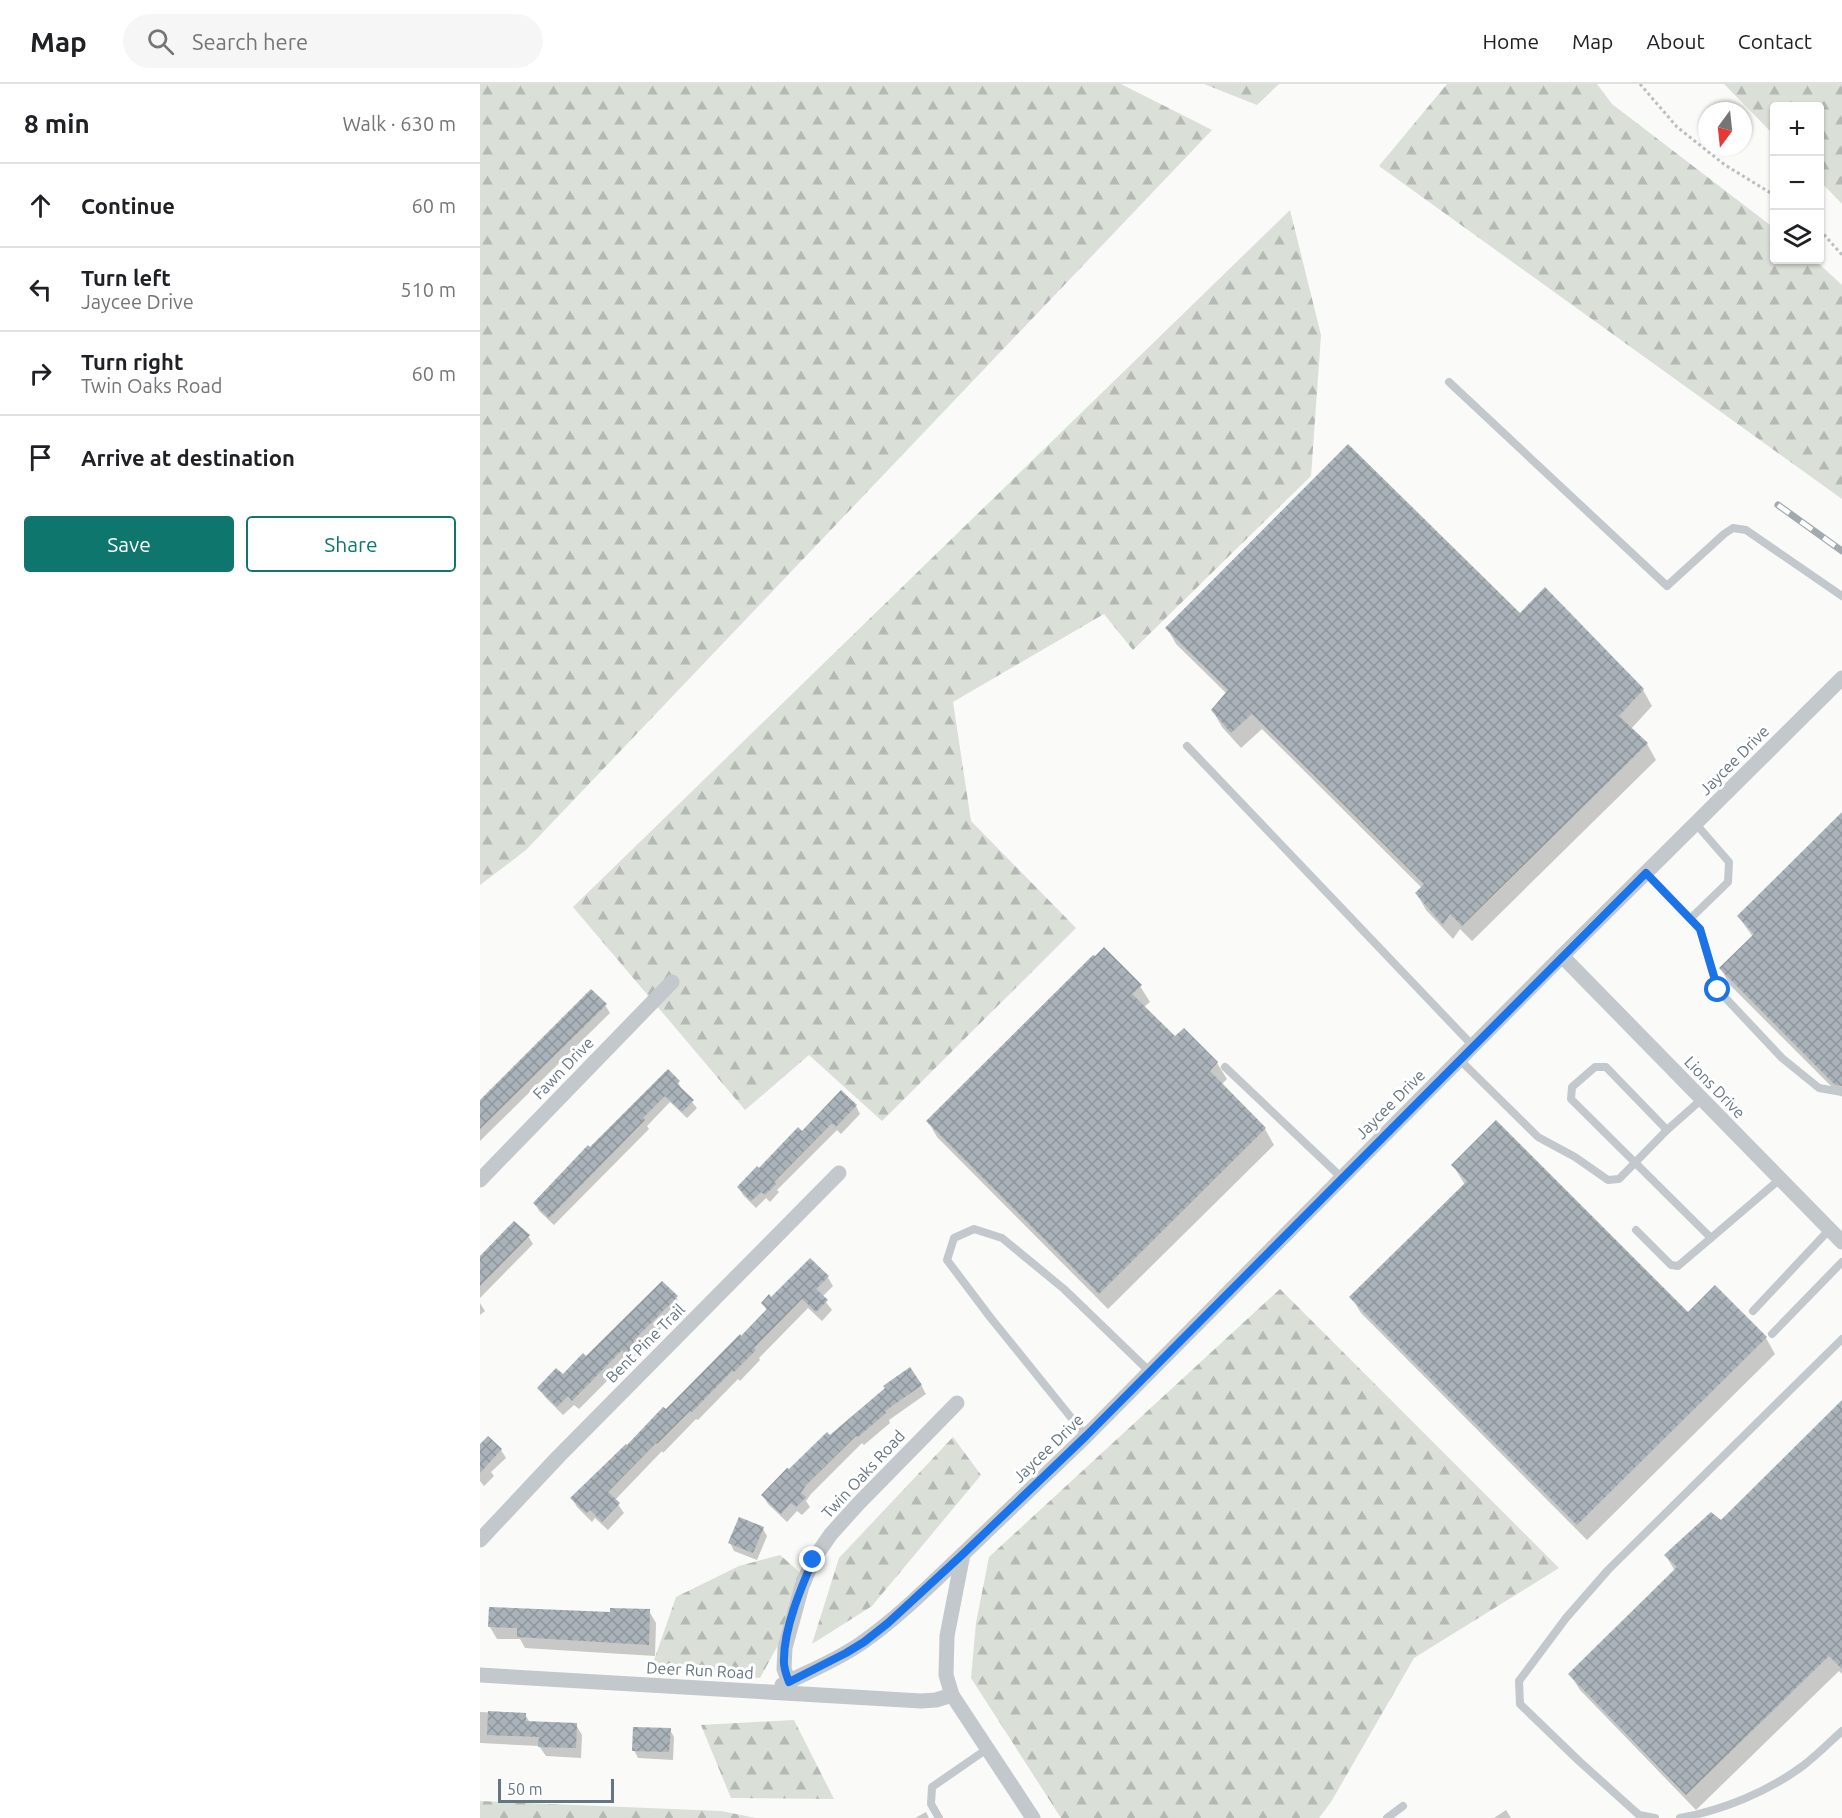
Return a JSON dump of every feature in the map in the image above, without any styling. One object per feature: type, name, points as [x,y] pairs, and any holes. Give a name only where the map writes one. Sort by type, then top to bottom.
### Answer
[{"type":"street","name":"Jaycee Drive","points":[[769,1692],[864,1642],[963,1554],[1086,1436],[1562,956],[1842,678]]},
{"type":"street","name":"Lions Drive","points":[[1562,956],[1838,1236]]},
{"type":"street","name":"Fawn Drive","points":[[480,1180],[672,982]]},
{"type":"street","name":"Bent Pine Trail","points":[[480,1540],[558,1456],[839,1173]]},
{"type":"street","name":"Twin Oaks Road","points":[[789,1682],[784,1669],[785,1648],[802,1586],[813,1560],[831,1534],[858,1504],[957,1403]]},
{"type":"street","points":[[963,1554],[947,1636],[946,1675],[952,1695],[1033,1818]]},
{"type":"street","name":"Deer Run Road","points":[[480,1675],[921,1701],[936,1700],[952,1695]]},
{"type":"lane","points":[[1449,381],[1667,586],[1733,528],[1746,530],[1842,596]]},
{"type":"lane","points":[[1187,746],[1473,1046]]},
{"type":"lane","points":[[1690,919],[1728,882],[1729,862],[1695,824]]},
{"type":"lane","points":[[1646,873],[1700,929],[1718,990],[1782,1058],[1819,1088],[1842,1092]]},
{"type":"lane","points":[[1460,1060],[1538,1137],[1575,1157],[1608,1180],[1619,1179],[1702,1099]]},
{"type":"lane","points":[[1224,1066],[1342,1178]]},
{"type":"lane","points":[[1668,1130],[1606,1067],[1595,1067],[1572,1088],[1571,1099],[1711,1238]]},
{"type":"lane","points":[[1636,1230],[1671,1265],[1678,1266],[1780,1179]]},
{"type":"lane","points":[[1086,1436],[947,1260],[954,1238],[974,1229],[1002,1238],[1064,1289],[1150,1372]]},
{"type":"lane","points":[[1753,1311],[1838,1236]]},
{"type":"lane","points":[[1772,1334],[1842,1262]]},
{"type":"lane","points":[[1655,1818],[1639,1815],[1520,1704],[1519,1681],[1566,1618],[1608,1570],[1842,1339]]},
{"type":"lane","points":[[1680,1818],[1704,1814],[1767,1788],[1804,1765],[1842,1731]]},
{"type":"lane","points":[[939,1818],[931,1804],[932,1787],[987,1749]]},
{"type":"lane","points":[[1387,1818],[1402,1806]]},
{"type":"path","points":[[1640,84],[1677,127],[1725,165],[1770,193]]},
{"type":"path","points":[[1824,235],[1842,255]]},
{"type":"green space","points":[[480,84],[1121,84],[1212,130],[526,850],[480,885]]},
{"type":"green space","points":[[1204,84],[1279,84],[1257,105]]},
{"type":"green space","points":[[1447,84],[1597,84],[1612,104],[1770,225],[1770,264],[1819,264],[1842,285],[1842,499],[1379,166]]},
{"type":"green space","points":[[1724,84],[1842,84],[1842,204],[1824,185],[1824,102],[1770,102],[1770,131],[1752,113],[1752,102],[1742,102]]},
{"type":"green space","points":[[1290,210],[1321,335],[1311,476],[1133,650],[1104,614],[953,702],[971,821],[1076,928],[882,1121],[809,1055],[745,1110],[573,907]]},
{"type":"green space","points":[[1280,1289],[1559,1568],[1414,1658],[1331,1802],[1319,1818],[1061,1818],[971,1678],[976,1623],[989,1557]]},
{"type":"green space","points":[[953,1437],[981,1475],[872,1606],[812,1644],[839,1558]]},
{"type":"green space","points":[[780,1555],[812,1583],[760,1678],[652,1666],[676,1597],[739,1566]]},
{"type":"green space","points":[[794,1720],[834,1799],[731,1798],[701,1725]]},
{"type":"green space","points":[[480,1801],[721,1811],[756,1818],[480,1818]]},
{"type":"building","points":[[1348,444],[1520,613],[1545,587],[1644,689],[1619,716],[1648,743],[1462,926],[1450,914],[1443,925],[1415,893],[1424,884],[1252,714],[1231,733],[1211,710],[1228,690],[1165,628]]},
{"type":"building","points":[[1842,812],[1842,1086],[1835,1085],[1719,968],[1754,934],[1737,916]]},
{"type":"building","points":[[1104,947],[1142,985],[1132,994],[1175,1036],[1184,1028],[1218,1062],[1210,1071],[1266,1128],[1099,1294],[926,1121],[1093,955],[1095,956]]},
{"type":"building","points":[[591,989],[607,1004],[480,1129],[480,1100]]},
{"type":"building","points":[[668,1069],[680,1081],[677,1084],[694,1100],[682,1112],[665,1096],[643,1118],[645,1120],[549,1218],[533,1203],[588,1145],[590,1147]]},
{"type":"building","points":[[841,1090],[857,1105],[836,1127],[832,1123],[774,1182],[776,1184],[765,1195],[761,1192],[751,1201],[737,1187],[757,1166],[759,1168],[798,1127],[802,1131]]},
{"type":"building","points":[[1496,1120],[1688,1312],[1715,1285],[1767,1337],[1577,1525],[1349,1297],[1467,1181],[1451,1165]]},
{"type":"building","points":[[514,1221],[530,1235],[480,1286],[480,1256]]},
{"type":"building","points":[[810,1258],[829,1276],[816,1289],[828,1300],[816,1312],[802,1299],[734,1372],[732,1371],[692,1412],[690,1411],[656,1443],[608,1492],[620,1503],[602,1522],[590,1510],[586,1513],[570,1498],[627,1445],[663,1407],[666,1409],[740,1334],[741,1336],[767,1309],[761,1303],[769,1294],[771,1297]]},
{"type":"building","points":[[662,1281],[678,1296],[633,1341],[636,1344],[626,1354],[622,1350],[572,1401],[568,1396],[557,1407],[537,1388],[556,1368],[563,1374],[583,1353],[586,1356]]},
{"type":"building","points":[[910,1367],[922,1385],[885,1411],[886,1413],[858,1437],[856,1436],[806,1485],[801,1493],[806,1497],[796,1507],[791,1503],[781,1514],[761,1495],[827,1432],[830,1435],[885,1388],[883,1386]]},
{"type":"building","points":[[1842,1400],[1842,1669],[1829,1656],[1686,1795],[1568,1674],[1677,1567],[1664,1555],[1711,1512],[1721,1520]]},
{"type":"building","points":[[488,1436],[502,1449],[480,1473],[480,1444]]},
{"type":"building","points":[[739,1517],[764,1527],[753,1553],[728,1543]]},
{"type":"building","points":[[489,1607],[610,1612],[610,1608],[650,1609],[649,1645],[517,1637],[517,1628],[488,1627]]},
{"type":"building","points":[[488,1711],[526,1713],[526,1721],[577,1723],[576,1748],[538,1747],[539,1737],[487,1735]]},
{"type":"building","points":[[633,1727],[671,1728],[669,1752],[632,1751]]},
{"type":"railway","points":[[1778,505],[1842,551]]},
{"type":"route","points":[[813,1560],[802,1586],[785,1648],[784,1669],[789,1682],[864,1642],[963,1554],[1086,1436],[1646,873],[1700,929],[1718,990]]}]
